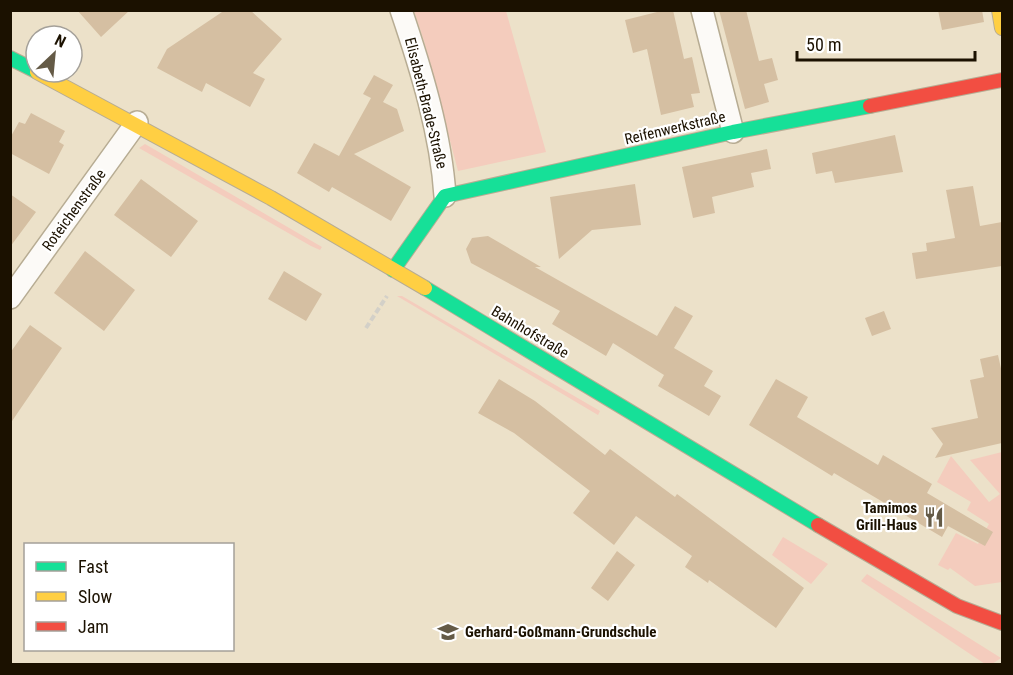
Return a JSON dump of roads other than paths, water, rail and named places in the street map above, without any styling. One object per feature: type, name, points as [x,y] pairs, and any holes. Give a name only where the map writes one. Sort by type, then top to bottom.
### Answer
[{"type":"street","name":"Elisabeth-Brade-Straße","points":[[401,10],[417,60],[443,171],[445,196]]},
{"type":"street","points":[[702,10],[733,132]]},
{"type":"street","points":[[999,10],[1002,28]]},
{"type":"street","name":"Bahnhofstraße","points":[[10,58],[24,65]]},
{"type":"street","name":"Reifenwerkstraße","points":[[445,196],[733,132],[1002,80]]},
{"type":"street","name":"Bahnhofstraße","points":[[61,84],[137,122],[393,270],[946,600],[964,610],[1002,623]]},
{"type":"street","name":"Roteichenstraße","points":[[10,298],[137,122]]},
{"type":"street","points":[[393,270],[445,196]]},
{"type":"place","name":"Tamimos Grill-Haus","points":[[934,517]]},
{"type":"place","name":"Gerhard-Goßmann-Grundschule","points":[[448,632]]}]
